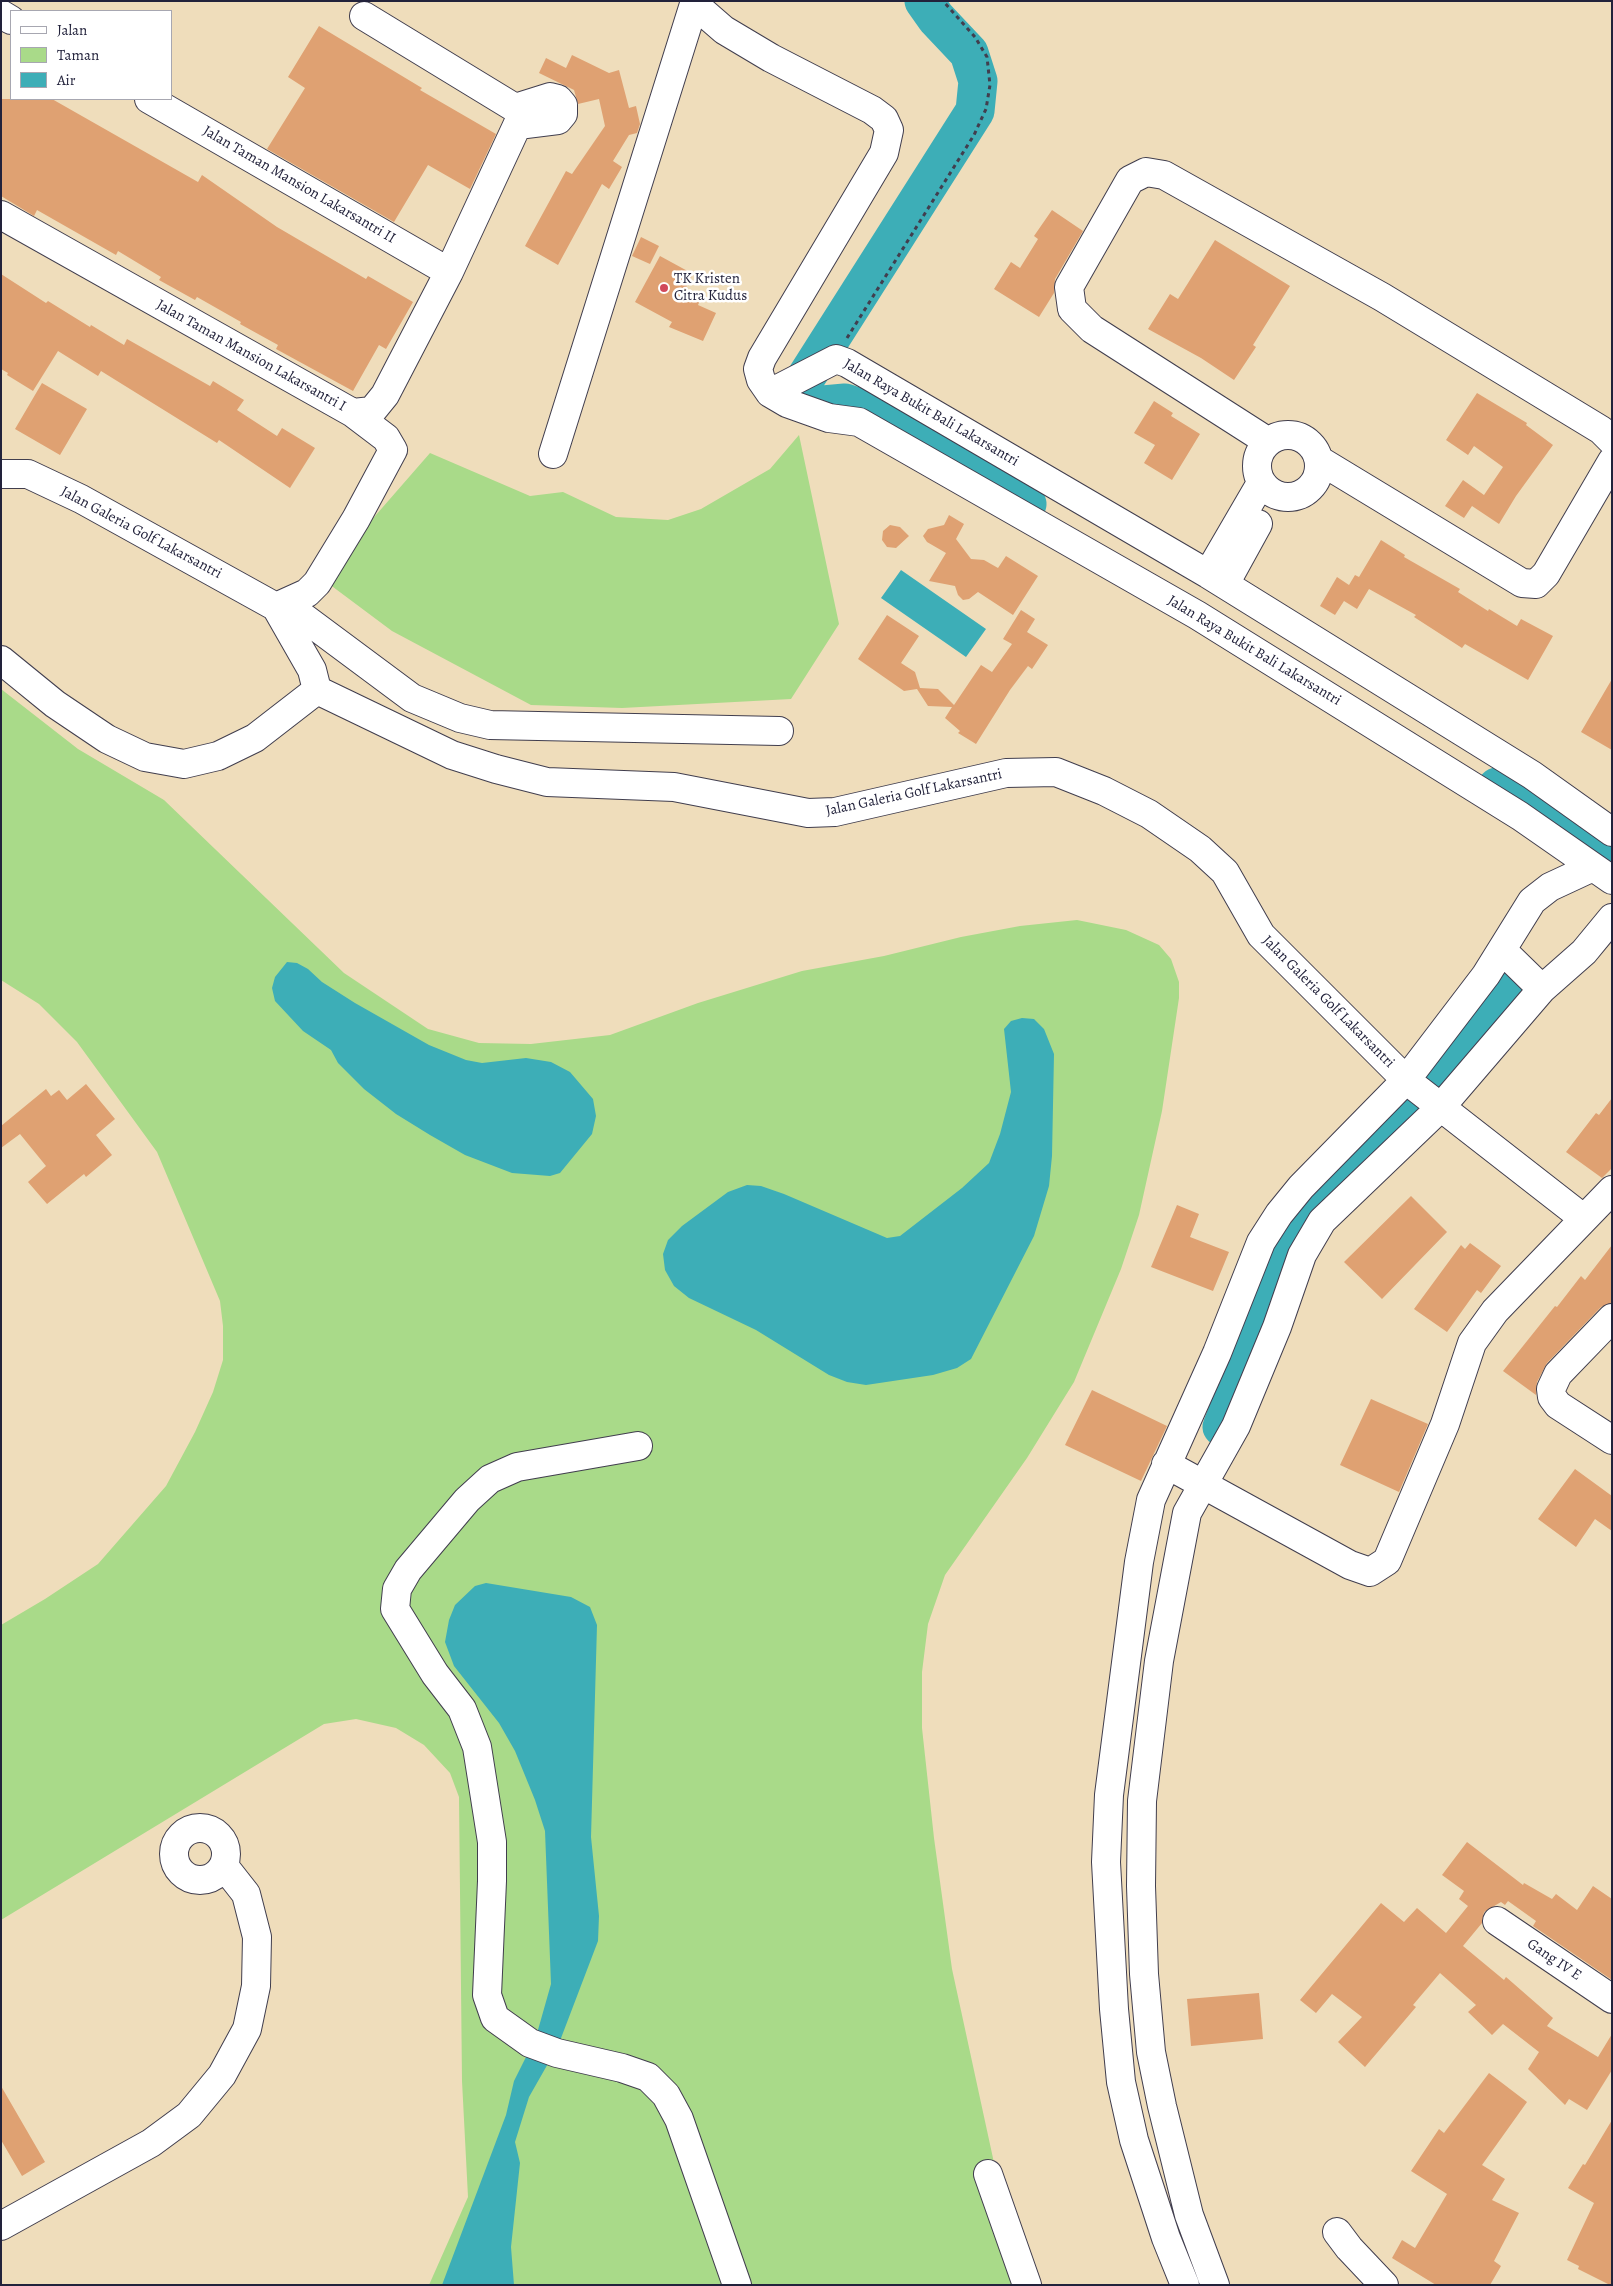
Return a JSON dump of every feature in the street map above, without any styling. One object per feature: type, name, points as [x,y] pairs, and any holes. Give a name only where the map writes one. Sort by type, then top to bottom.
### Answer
[{"type":"street","points":[[553,454],[694,3],[724,30],[771,58],[872,110],[884,119],[889,130],[884,152],[762,358],[758,369],[761,380],[777,390]]},
{"type":"street","name":"Jalan Taman Mansion Lakarsantri I","points":[[1,216],[353,413],[372,411],[385,395],[449,272],[518,117],[364,16]]},
{"type":"street","name":"Jalan Taman Mansion Lakarsantri II","points":[[151,100],[449,272]]},
{"type":"street","points":[[1267,441],[1092,329],[1072,309],[1069,287],[1130,180],[1146,172],[1164,175],[1382,297],[1601,430],[1612,441]]},
{"type":"street","name":"Jalan Raya Bukit Bali Lakarsantri","points":[[1602,873],[1209,592],[858,422],[829,418],[787,403],[777,390],[836,359],[847,363],[1209,592],[1532,775],[1612,832]]},
{"type":"street","points":[[1,660],[55,704],[107,740],[145,757],[184,764],[218,756],[255,738],[317,690],[312,670],[276,607],[307,593],[317,583],[360,511],[393,450],[386,438],[353,413]]},
{"type":"street","points":[[1288,434],[1308,441],[1315,450],[1319,460],[1319,470],[1316,479],[1303,493],[1284,497],[1268,489],[1256,470],[1256,460],[1260,450],[1267,441],[1276,436],[1288,434]]},
{"type":"street","points":[[1319,460],[1522,583],[1536,584],[1546,574],[1612,460]]},
{"type":"street","name":"Jalan Galeria Golf Lakarsantri","points":[[1,474],[28,474],[81,499],[276,607],[295,611],[412,698],[460,718],[490,726],[779,731]]},
{"type":"street","points":[[1209,592],[1268,489]]},
{"type":"street","name":"Jalan Galeria Golf Lakarsantri","points":[[317,690],[452,755],[547,782],[674,787],[808,813],[835,812],[1006,772],[1056,772],[1104,791],[1149,814],[1200,849],[1226,872],[1261,935],[1406,1080],[1583,1218]]},
{"type":"street","points":[[1185,2285],[1166,2238],[1134,2140],[1121,2082],[1114,2009],[1106,1862],[1109,1795],[1141,1553],[1151,1500],[1216,1353],[1261,1242],[1279,1214],[1301,1188],[1406,1080],[1486,975],[1532,901],[1550,887],[1602,873]]},
{"type":"street","points":[[1215,2285],[1189,2215],[1169,2133],[1151,2052],[1144,1974],[1141,1886],[1142,1801],[1159,1661],[1176,1562],[1187,1513],[1236,1426],[1276,1327],[1302,1255],[1322,1221],[1440,1108],[1542,989],[1584,952],[1612,918]]},
{"type":"street","points":[[1502,950],[1542,989]]},
{"type":"street","points":[[1166,1464],[1350,1565],[1370,1572],[1387,1561],[1445,1424],[1472,1343],[1495,1311],[1612,1190]]},
{"type":"street","points":[[1612,1318],[1558,1374],[1551,1389],[1552,1397],[1558,1405],[1612,1440]]},
{"type":"street","points":[[638,1446],[517,1467],[490,1479],[467,1500],[408,1570],[397,1589],[395,1609],[435,1674],[462,1709],[477,1747],[492,1842],[487,1995],[495,2018],[530,2043],[557,2054],[622,2068],[648,2078],[666,2095],[679,2119],[737,2285]]},
{"type":"street","points":[[1,2226],[150,2143],[189,2115],[222,2074],[247,2029],[256,1986],[257,1937],[246,1894],[224,1866]]},
{"type":"street","name":"Gang IV E","points":[[1497,1921],[1612,1999]]},
{"type":"street","points":[[1134,2140],[1169,2133]]},
{"type":"street","points":[[988,2174],[1027,2285]]},
{"type":"street","points":[[1337,2232],[1349,2248],[1384,2285]]},
{"type":"path","points":[[836,359],[857,320],[974,135],[986,110],[990,86],[987,57],[976,37],[943,1]]},
{"type":"green space","points":[[799,435],[839,624],[791,699],[622,708],[531,705],[392,631],[321,578],[430,453],[530,496],[563,492],[616,517],[668,520],[701,509],[770,469]]},
{"type":"green space","points":[[1,689],[78,749],[164,800],[344,973],[428,1029],[479,1043],[531,1044],[610,1035],[698,1003],[802,971],[884,956],[961,937],[1020,926],[1077,920],[1126,930],[1159,945],[1171,959],[1179,982],[1179,998],[1162,1111],[1139,1215],[1121,1269],[1074,1382],[1027,1458],[945,1575],[928,1624],[922,1672],[922,1728],[934,1838],[952,1969],[996,2172],[1038,2285],[429,2285],[468,2197],[462,2081],[459,1797],[450,1773],[424,1745],[396,1728],[356,1719],[324,1724],[1,1920],[1,1625],[98,1564],[166,1486],[195,1432],[213,1392],[223,1360],[223,1326],[220,1301],[157,1152],[77,1042],[39,1004],[1,980]]},
{"type":"water","points":[[901,570],[986,629],[966,657],[881,598]]},
{"type":"water","points":[[287,962],[297,963],[308,969],[322,982],[355,1003],[429,1045],[466,1060],[482,1063],[526,1058],[551,1062],[570,1072],[593,1099],[596,1116],[592,1134],[560,1173],[550,1176],[512,1173],[465,1155],[396,1114],[364,1089],[338,1063],[331,1050],[303,1031],[275,1001],[272,988],[275,977]]},
{"type":"water","points":[[1022,1018],[1034,1019],[1044,1029],[1054,1054],[1052,1156],[1049,1186],[1034,1236],[971,1359],[957,1368],[933,1375],[866,1385],[847,1382],[829,1375],[756,1330],[689,1298],[674,1286],[665,1270],[663,1254],[668,1240],[682,1226],[728,1192],[747,1185],[761,1186],[784,1194],[887,1238],[900,1236],[962,1188],[989,1163],[1000,1134],[1011,1092],[1004,1029],[1011,1021]]},
{"type":"water","points":[[486,1583],[571,1597],[590,1607],[597,1625],[591,1837],[599,1916],[598,1941],[558,2046],[529,2097],[515,2142],[520,2163],[511,2247],[514,2285],[442,2285],[506,2115],[514,2081],[536,2037],[551,1984],[545,1831],[535,1800],[515,1751],[499,1723],[454,1666],[445,1642],[449,1620],[455,1605],[475,1586]]},
{"type":"building","points":[[319,26],[422,88],[420,90],[496,134],[470,189],[428,165],[394,222],[267,149],[305,88],[288,77]]},
{"type":"building","points":[[572,55],[609,73],[619,70],[629,108],[636,106],[640,124],[637,133],[629,135],[613,161],[622,167],[609,189],[602,184],[558,265],[525,246],[566,171],[572,174],[605,126],[599,99],[578,104],[574,90],[539,73],[546,58],[566,68]]},
{"type":"building","points":[[1,99],[54,100],[198,182],[202,175],[277,227],[366,279],[368,276],[413,302],[386,349],[379,345],[353,391],[276,349],[278,345],[240,324],[241,322],[197,297],[195,300],[159,280],[161,277],[118,251],[116,255],[37,210],[34,216],[1,196]]},
{"type":"building","points":[[1052,210],[1083,231],[1055,279],[1054,293],[1039,317],[994,289],[1011,262],[1020,268],[1038,239],[1034,236]]},
{"type":"building","points":[[641,237],[659,246],[650,264],[632,256]]},
{"type":"building","points":[[1215,240],[1290,286],[1253,345],[1256,347],[1234,380],[1201,358],[1148,329],[1170,294],[1178,299]]},
{"type":"building","points":[[660,256],[693,274],[684,291],[701,298],[698,305],[716,313],[703,341],[669,327],[672,322],[635,302]]},
{"type":"building","points":[[1,274],[46,303],[48,301],[124,345],[127,339],[210,386],[213,381],[244,400],[237,410],[277,436],[282,428],[315,448],[290,488],[219,440],[217,443],[101,371],[98,376],[58,351],[33,391],[7,375],[8,373],[1,369]]},
{"type":"building","points":[[42,383],[87,409],[60,455],[15,429]]},
{"type":"building","points":[[1477,393],[1527,423],[1526,425],[1553,445],[1516,496],[1499,524],[1472,506],[1464,518],[1445,506],[1463,480],[1484,495],[1503,467],[1474,446],[1468,455],[1446,440]]},
{"type":"building","points":[[1154,401],[1173,413],[1171,416],[1200,434],[1172,480],[1144,463],[1155,445],[1134,433]]},
{"type":"building","points":[[949,515],[964,524],[956,539],[971,559],[984,560],[998,568],[1006,556],[1038,576],[1013,615],[978,592],[969,599],[963,600],[958,595],[955,586],[929,581],[946,553],[927,542],[923,536],[928,529],[944,525]]},
{"type":"building","points":[[890,525],[900,527],[909,536],[896,548],[887,547],[882,540],[883,531]]},
{"type":"building","points":[[1381,540],[1405,555],[1404,557],[1460,589],[1458,592],[1488,611],[1489,609],[1517,626],[1521,619],[1553,636],[1528,680],[1465,644],[1462,648],[1414,617],[1416,615],[1369,589],[1357,609],[1344,601],[1335,615],[1320,606],[1337,577],[1349,585],[1355,575],[1359,577]]},
{"type":"building","points":[[1021,610],[1035,619],[1027,632],[1048,645],[1032,669],[1028,666],[1010,690],[976,744],[958,733],[960,731],[945,718],[952,707],[928,706],[917,689],[904,691],[858,659],[887,615],[919,636],[901,663],[915,672],[920,688],[938,689],[954,705],[981,665],[992,672],[1012,644],[1003,639]]},
{"type":"building","points":[[1612,679],[1612,750],[1581,732]]},
{"type":"building","points":[[86,1084],[115,1119],[96,1135],[112,1155],[86,1177],[84,1174],[47,1204],[28,1182],[46,1166],[20,1134],[1,1148],[1,1126],[46,1089],[51,1096],[59,1090],[67,1100]]},
{"type":"building","points":[[1612,1098],[1612,1168],[1602,1178],[1566,1152],[1596,1113],[1599,1115]]},
{"type":"building","points":[[1411,1196],[1447,1232],[1382,1299],[1344,1262]]},
{"type":"building","points":[[1177,1205],[1199,1214],[1190,1237],[1229,1252],[1213,1291],[1151,1267]]},
{"type":"building","points":[[1470,1243],[1501,1266],[1481,1293],[1477,1290],[1447,1332],[1414,1309],[1461,1245],[1465,1249]]},
{"type":"building","points":[[1612,1245],[1612,1303],[1601,1307],[1547,1363],[1537,1382],[1536,1395],[1503,1371],[1555,1306],[1557,1307],[1581,1276],[1585,1280]]},
{"type":"building","points":[[1092,1390],[1167,1426],[1141,1481],[1065,1445]]},
{"type":"building","points":[[1371,1399],[1428,1424],[1399,1492],[1340,1465]]},
{"type":"building","points":[[1575,1469],[1612,1496],[1612,1531],[1595,1519],[1576,1547],[1538,1519]]},
{"type":"building","points":[[1467,1842],[1523,1885],[1524,1883],[1552,1899],[1556,1894],[1577,1910],[1593,1886],[1612,1899],[1612,1980],[1533,1926],[1536,1921],[1508,1901],[1505,1905],[1501,1902],[1484,1912],[1482,1923],[1463,1946],[1504,1980],[1506,1977],[1553,2018],[1547,2026],[1598,2057],[1612,2034],[1612,2070],[1587,2110],[1569,2099],[1565,2105],[1528,2069],[1539,2052],[1503,2024],[1492,2035],[1468,2012],[1476,2005],[1440,1973],[1413,2005],[1416,2007],[1365,2067],[1338,2042],[1362,2017],[1332,1994],[1316,2013],[1300,2000],[1381,1903],[1404,1922],[1417,1908],[1446,1933],[1468,1906],[1459,1899],[1464,1891],[1442,1875]]},
{"type":"building","points":[[1259,1993],[1263,2039],[1191,2046],[1187,1999]]},
{"type":"building","points":[[1489,2073],[1527,2102],[1482,2165],[1505,2179],[1492,2200],[1519,2213],[1494,2261],[1501,2266],[1490,2285],[1436,2285],[1392,2258],[1402,2240],[1415,2248],[1447,2194],[1411,2171],[1439,2129],[1444,2133]]},
{"type":"building","points":[[1,2086],[45,2162],[22,2176],[1,2140]]},
{"type":"building","points":[[1612,2120],[1612,2285],[1610,2285],[1578,2269],[1579,2266],[1567,2260],[1594,2203],[1568,2188],[1583,2164],[1585,2165]]},
{"type":"waterway","points":[[803,382],[975,111],[978,81],[969,53],[936,18],[924,1]]},
{"type":"waterway","points":[[812,406],[845,403],[880,415],[1027,504]]},
{"type":"waterway","points":[[1497,787],[1612,857]]},
{"type":"waterway","points":[[1441,1074],[1519,985]]},
{"type":"waterway","points":[[1222,1427],[1280,1272],[1295,1243],[1405,1112]]},
{"type":"place","name":"TK Kristen Citra Kudus","points":[[664,288]]}]
